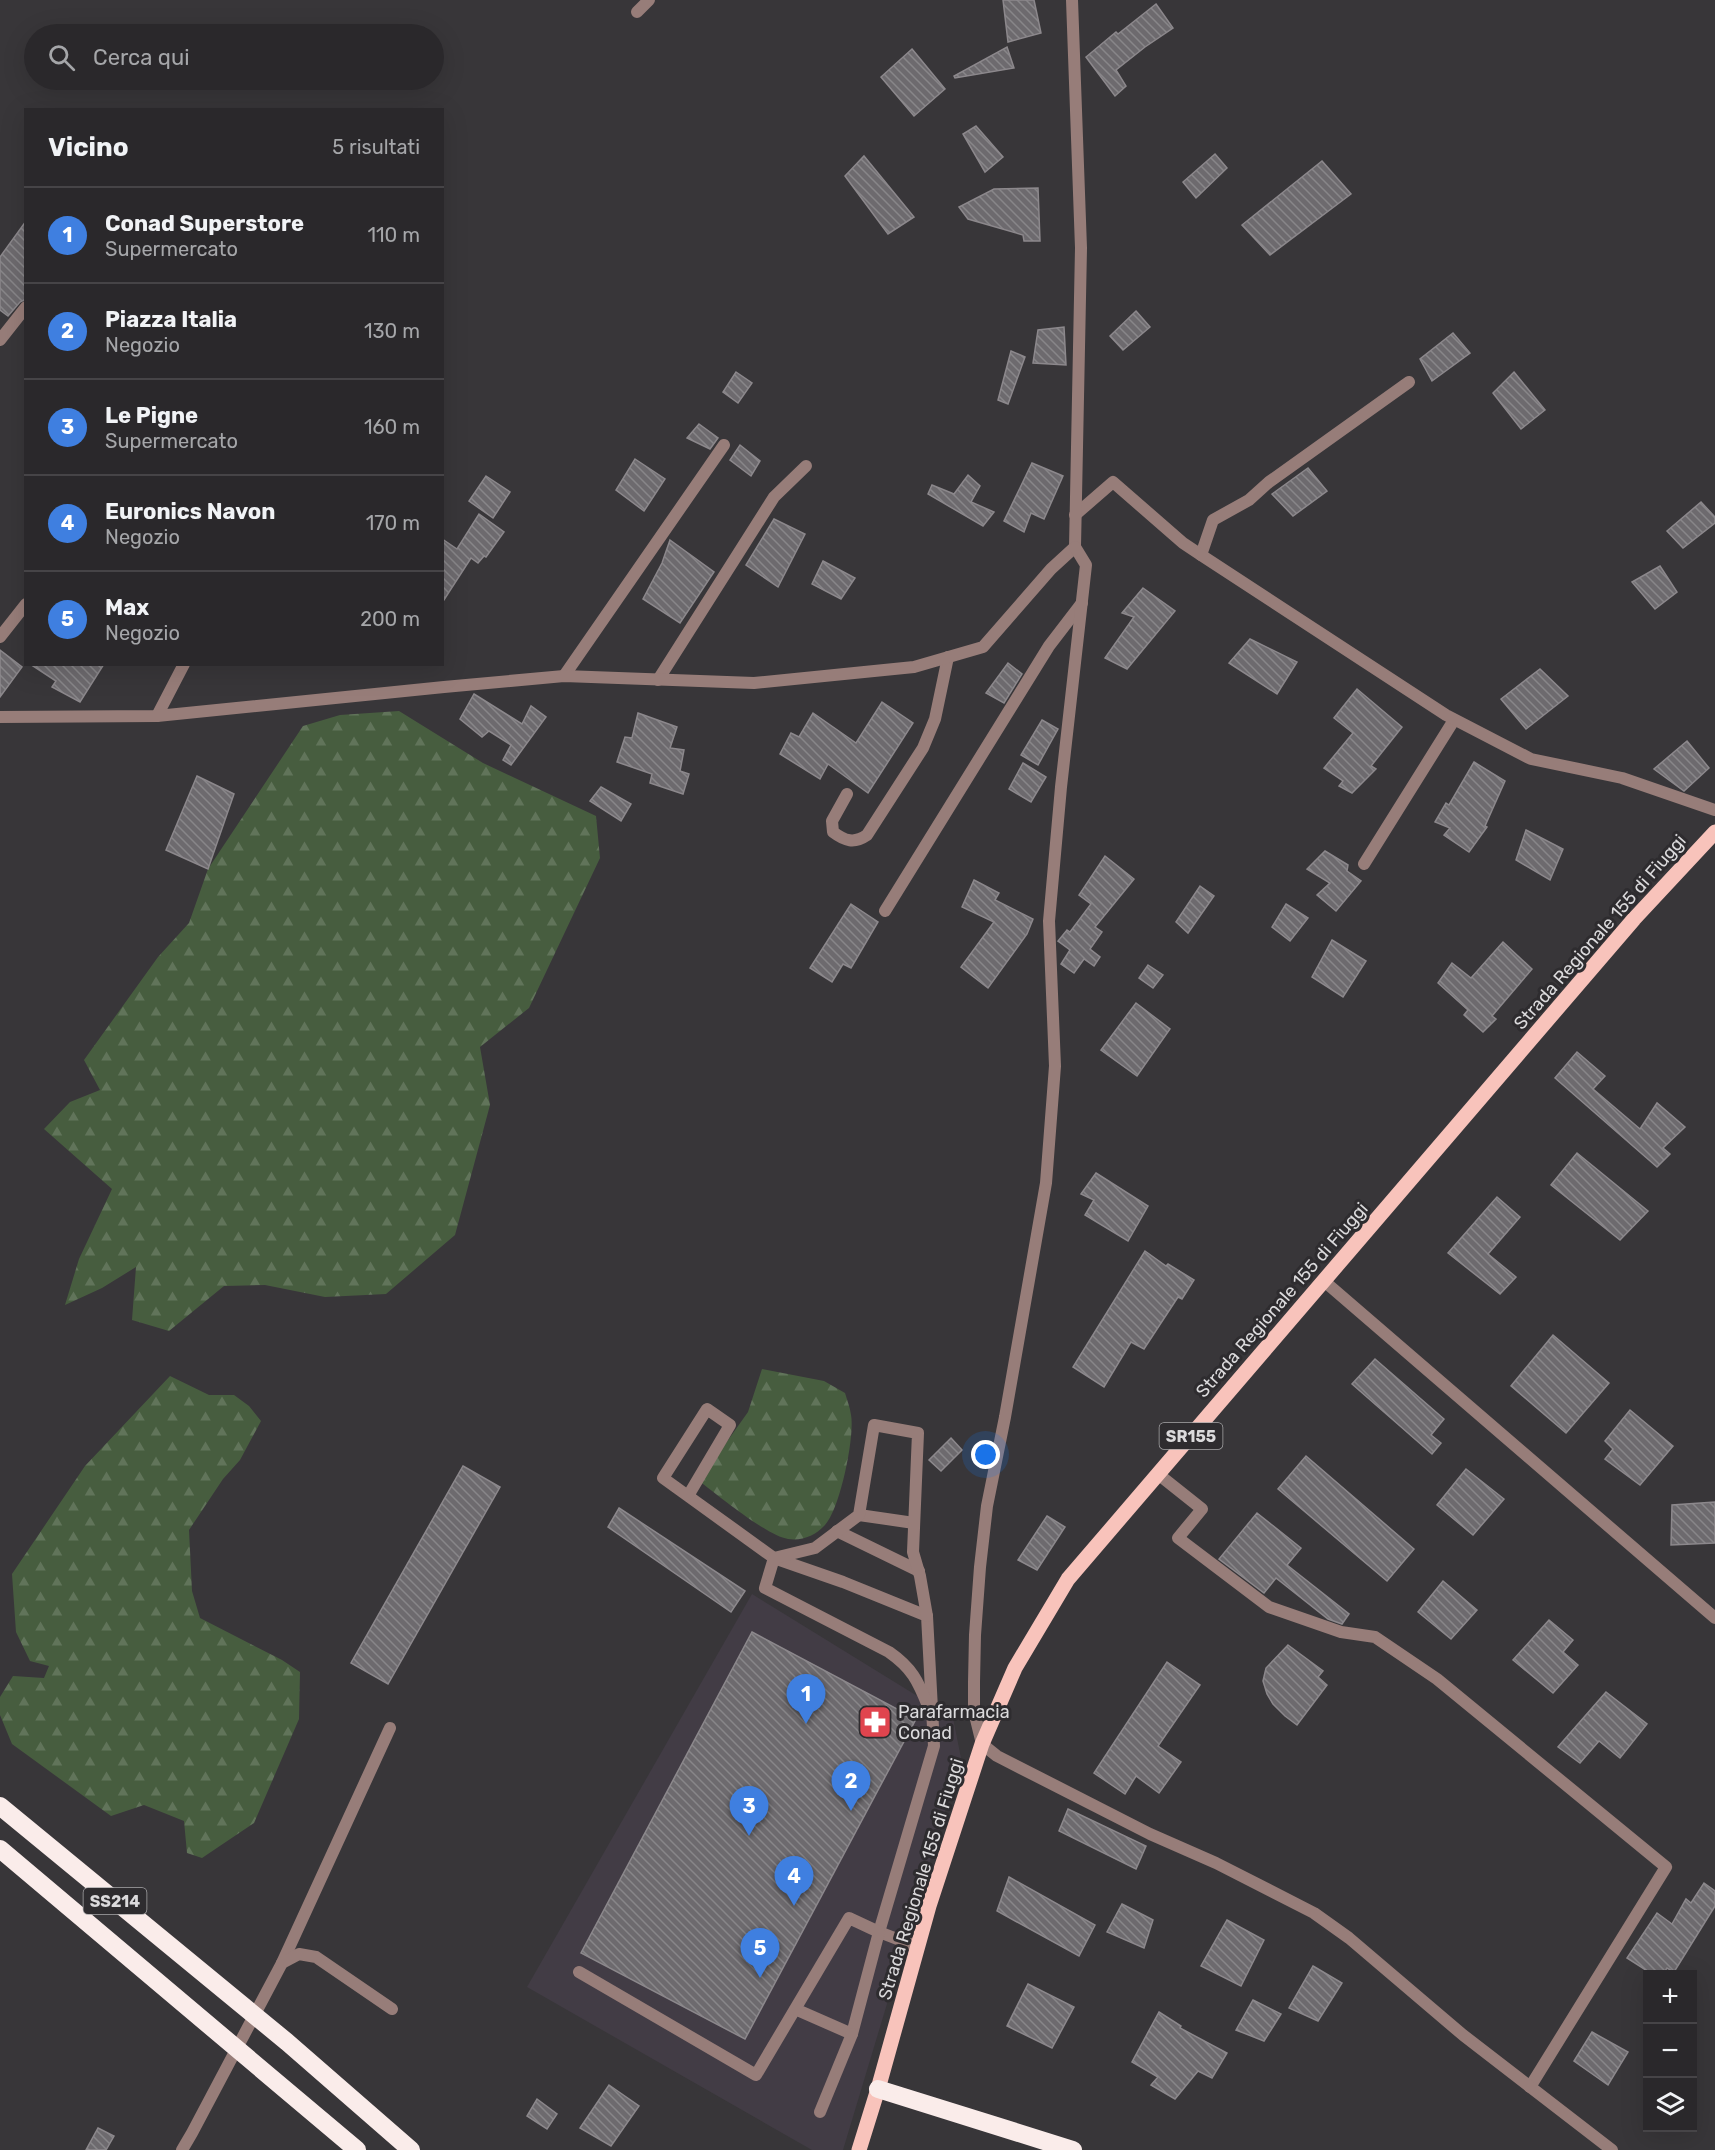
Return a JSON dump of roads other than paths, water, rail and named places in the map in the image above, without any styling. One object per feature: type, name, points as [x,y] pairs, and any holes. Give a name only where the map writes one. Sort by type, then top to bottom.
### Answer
[{"type":"highway","name":"SS214","points":[[0,1806],[287,2042],[411,2150]]},
{"type":"highway","name":"SS214","points":[[0,1849],[357,2150]]},
{"type":"highway","points":[[878,2089],[1073,2150]]},
{"type":"main road","name":"Strada Regionale 155 di Fiuggi","points":[[859,2150],[930,1906],[982,1744],[1015,1668],[1068,1579],[1634,919],[1715,832]]},
{"type":"street","points":[[637,12],[649,0]]},
{"type":"street","points":[[1072,0],[1081,248],[1075,546],[1086,565],[1048,921],[1055,1066],[1046,1183],[987,1506],[980,1567],[975,1635],[974,1711],[982,1744],[997,1756],[1150,1834],[1216,1863],[1314,1912],[1349,1938],[1463,2035],[1612,2150]]},
{"type":"street","points":[[0,340],[24,309]]},
{"type":"street","points":[[1201,555],[1213,520],[1249,500],[1269,482],[1409,382]]},
{"type":"street","points":[[564,676],[724,444]]},
{"type":"street","points":[[658,680],[774,497],[806,466]]},
{"type":"street","points":[[1075,515],[1113,482],[1201,555],[1454,720],[1531,759],[1622,778],[1715,810]]},
{"type":"street","points":[[0,717],[157,716],[564,676],[754,683],[914,667],[982,647],[1075,546]]},
{"type":"street","points":[[885,911],[1049,646],[1082,603]]},
{"type":"street","points":[[0,637],[24,607]]},
{"type":"street","points":[[847,794],[832,821],[833,832],[844,840],[859,841],[867,835],[923,748],[935,719],[948,657]]},
{"type":"street","points":[[157,716],[183,666]]},
{"type":"street","points":[[1364,864],[1454,720]]},
{"type":"street","points":[[1324,1281],[1715,1618]]},
{"type":"street","points":[[688,1496],[730,1425],[707,1409],[663,1478],[774,1558],[843,1582],[927,1616]]},
{"type":"street","points":[[820,2112],[852,2034],[879,1932],[934,1746],[927,1616],[919,1571],[913,1552],[918,1433],[874,1425],[859,1515]]},
{"type":"street","points":[[1158,1474],[1202,1509],[1178,1538],[1269,1607],[1341,1632],[1375,1637],[1437,1679],[1666,1867],[1530,2087]]},
{"type":"street","points":[[774,1558],[815,1548],[859,1515],[914,1523]]},
{"type":"street","points":[[837,1531],[919,1571]]},
{"type":"street","points":[[774,1558],[765,1587],[889,1652],[904,1663],[918,1681],[932,1716]]},
{"type":"street","points":[[182,2150],[282,1963],[390,1728]]},
{"type":"street","points":[[579,1972],[756,2075],[849,1918],[918,1947]]},
{"type":"street","points":[[282,1963],[299,1954],[316,1957],[392,2009]]},
{"type":"street","points":[[795,2009],[852,2034]]},
{"type":"place","name":"Parafarmacia Conad","points":[[875,1722]]},
{"type":"place","name":"Conad Superstore","points":[[806,1724]]},
{"type":"place","name":"Piazza Italia","points":[[851,1811]]},
{"type":"place","name":"Le Pigne","points":[[749,1836]]},
{"type":"place","name":"Euronics Navon","points":[[794,1906]]},
{"type":"place","name":"Max","points":[[760,1978]]}]
